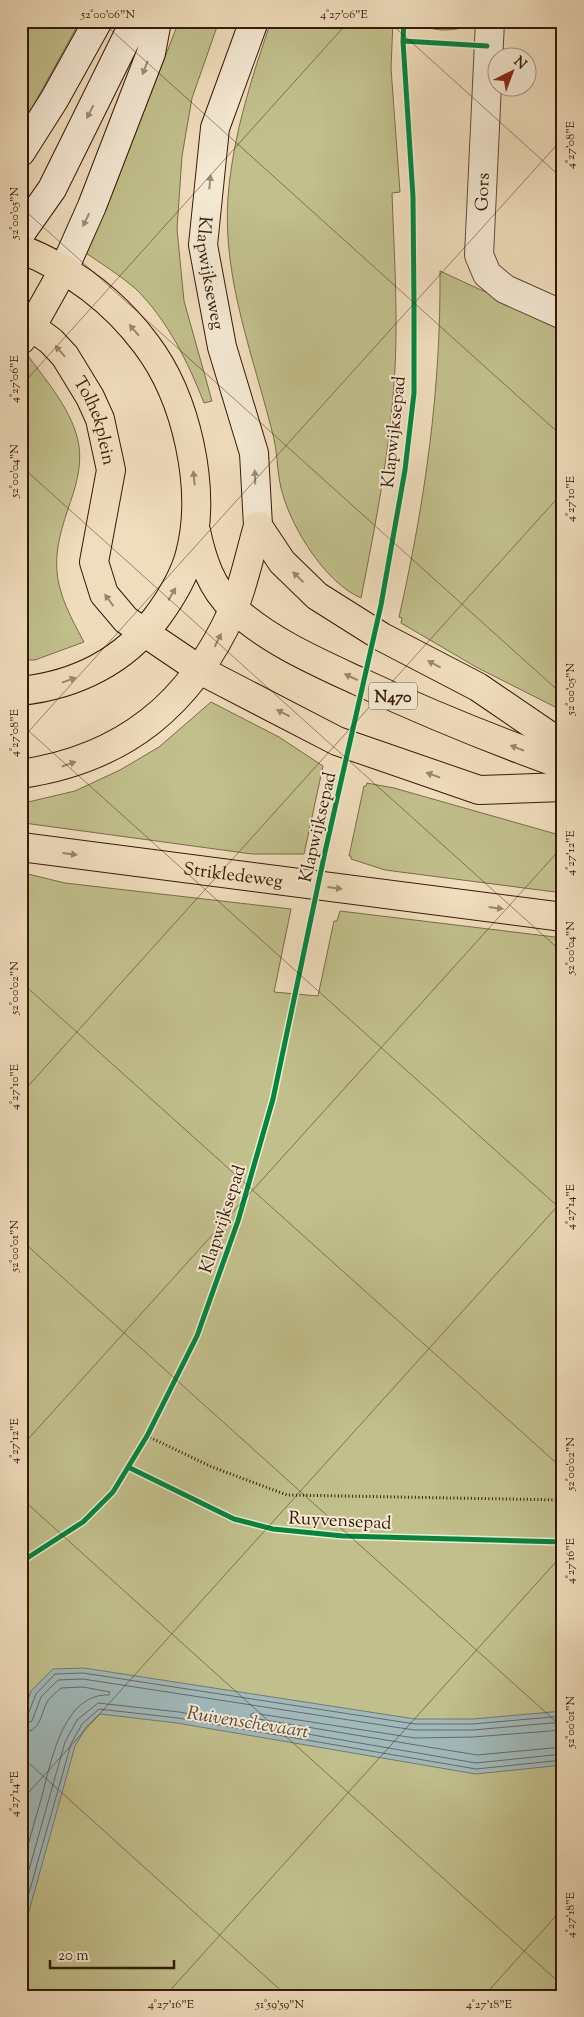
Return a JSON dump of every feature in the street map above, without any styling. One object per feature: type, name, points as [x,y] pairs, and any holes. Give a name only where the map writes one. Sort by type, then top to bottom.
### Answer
[{"type":"main road","points":[[21,152],[54,100],[98,21]]},
{"type":"main road","points":[[21,233],[52,189],[135,21]]},
{"type":"main road","points":[[64,269],[92,206],[151,53],[157,21]]},
{"type":"main road","name":"Klapwijkseweg","points":[[254,21],[215,128],[203,245],[222,347],[254,452],[258,526]]},
{"type":"main road","name":"Gors","points":[[490,21],[480,255],[487,274],[505,289],[563,315]]},
{"type":"main road","name":"N470","points":[[21,250],[64,269],[114,308],[147,344],[159,364],[181,412],[192,458],[196,527],[207,571],[224,598],[234,609],[263,631],[332,669],[446,720],[563,765]]},
{"type":"main road","name":"Tolhekplein","points":[[64,269],[25,328],[51,341],[65,356],[90,397],[100,419],[111,470],[94,562],[104,594],[126,620],[144,634],[200,670]]},
{"type":"main road","points":[[21,774],[56,768],[111,747],[142,728],[166,709],[200,670],[234,609],[258,526]]},
{"type":"main road","name":"N470","points":[[258,526],[282,562],[317,596],[382,637],[478,687],[563,745]]},
{"type":"main road","name":"N470","points":[[21,691],[42,689],[87,673],[122,655],[144,634],[165,606],[184,571],[196,527]]},
{"type":"main road","points":[[200,670],[337,741],[479,790],[563,787]]},
{"type":"main road","name":"Strikledeweg","points":[[21,848],[563,917]]},
{"type":"path","points":[[143,1444],[151,1428]]},
{"type":"path","points":[[147,1436],[212,1466],[287,1495],[563,1500]]},
{"type":"shaded area","points":[[21,21],[80,21],[21,128]]},
{"type":"shaded area","points":[[179,21],[219,21],[192,98],[182,156],[177,229],[184,301],[212,401],[204,403],[176,343],[147,301],[130,284],[83,251],[113,191]]},
{"type":"shaded area","points":[[271,21],[393,21],[391,68],[400,192],[392,193],[396,303],[395,368],[386,455],[361,598],[348,591],[324,568],[303,539],[288,509],[280,481],[274,439],[242,320],[230,259],[227,228],[230,174],[250,86]]},
{"type":"shaded area","points":[[418,21],[472,21],[469,26],[442,30],[428,28]]},
{"type":"shaded area","points":[[440,271],[563,328],[563,711],[476,667],[401,623],[402,618],[399,617],[417,531],[430,446],[438,359]]},
{"type":"shaded area","points":[[29,357],[66,410],[72,422],[79,446],[80,462],[77,478],[62,529],[57,563],[61,592],[66,607],[84,642],[35,660],[21,660],[21,363]]},
{"type":"shaded area","points":[[211,702],[279,737],[323,766],[304,854],[252,854],[24,823],[28,802],[75,791],[120,770],[159,747]]},
{"type":"shaded area","points":[[367,783],[394,788],[563,836],[563,893],[385,870],[351,859],[351,856],[349,856],[364,786]]},
{"type":"shaded area","points":[[28,874],[65,883],[291,909],[274,992],[318,996],[334,921],[337,921],[340,911],[563,938],[563,1996],[21,1996],[21,875]]},
{"type":"water","name":"Ruivenschevaart","points":[[84,1668],[415,1719],[473,1719],[563,1711],[563,1765],[476,1774],[177,1723],[100,1714],[86,1727],[75,1746],[21,1940],[21,1721],[31,1691],[53,1669]]},
{"type":"cycle path","name":"Klapwijksepad","points":[[21,1562],[83,1522],[113,1492],[147,1436],[197,1336],[238,1221],[273,1099],[325,852],[381,605],[405,470],[414,393],[414,307],[413,197],[403,41],[404,21]]},
{"type":"cycle path","points":[[403,41],[487,46]]},
{"type":"cycle path","name":"Ruyvensepad","points":[[130,1468],[234,1519],[273,1529],[343,1536],[563,1542]]}]
